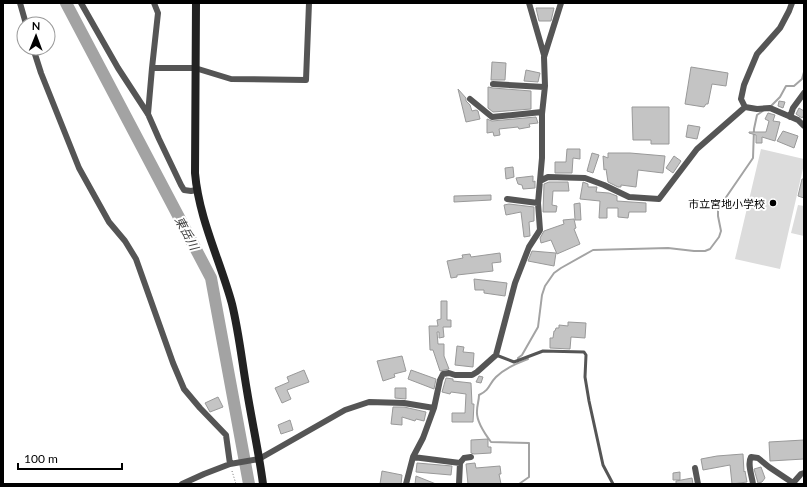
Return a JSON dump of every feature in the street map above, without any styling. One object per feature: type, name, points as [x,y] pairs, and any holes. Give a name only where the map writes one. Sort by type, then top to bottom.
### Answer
[{"type":"street","points":[[20,3],[24,16]]},
{"type":"street","points":[[81,3],[118,68],[148,114],[158,139],[184,190],[196,190]]},
{"type":"street","points":[[148,114],[158,13],[154,3]]},
{"type":"street","points":[[196,3],[196,190],[208,233],[232,304],[240,338],[247,392],[260,459],[263,484]]},
{"type":"street","points":[[152,68],[195,68],[231,79],[306,80],[309,3]]},
{"type":"street","points":[[406,484],[413,457],[423,438],[434,408],[440,380],[443,374],[449,373],[455,375],[472,375],[496,355],[515,283],[529,247],[540,230],[538,203],[542,158],[544,57],[529,3]]},
{"type":"street","points":[[544,57],[561,3]]},
{"type":"street","points":[[745,107],[741,99],[744,85],[757,54],[780,28],[792,3]]},
{"type":"street","points":[[36,56],[79,168],[109,222],[125,240],[136,259],[170,356],[184,389],[226,435],[230,464]]},
{"type":"street","points":[[493,84],[544,87]]},
{"type":"street","points":[[790,116],[793,108],[804,93]]},
{"type":"street","points":[[470,99],[492,117]]},
{"type":"street","points":[[745,107],[757,109],[770,108],[798,120],[804,126]]},
{"type":"street","points":[[540,181],[548,177],[585,178],[629,197],[659,199],[697,149],[745,107]]},
{"type":"street","points":[[484,118],[542,112]]},
{"type":"street","points":[[507,199],[538,203]]},
{"type":"street","points":[[182,484],[230,464],[260,459],[344,410],[369,402],[404,403],[434,408]]},
{"type":"street","points":[[413,457],[460,463]]},
{"type":"street","points":[[460,484],[460,463],[464,458],[471,457]]},
{"type":"street","points":[[753,484],[749,460],[751,457],[758,458],[792,483],[804,472]]},
{"type":"street","points":[[695,468],[698,484]]},
{"type":"lane","points":[[496,355],[514,362],[543,351],[584,352],[586,355],[585,376],[595,430],[603,465],[612,484]]},
{"type":"path","points":[[230,464],[236,484]]},
{"type":"shaded area","name":"市立宮地小学校","points":[[761,149],[804,159],[780,269],[735,259]]},
{"type":"shaded area","points":[[798,205],[804,206],[804,236],[791,233]]},
{"type":"building","points":[[536,8],[554,8],[551,21],[539,21]]},
{"type":"building","points":[[492,62],[506,63],[505,80],[491,80]]},
{"type":"building","points":[[691,67],[728,73],[726,86],[712,84],[708,104],[704,107],[685,104]]},
{"type":"building","points":[[526,70],[540,73],[538,82],[524,81]]},
{"type":"building","points":[[488,87],[531,91],[531,109],[493,112],[488,108]]},
{"type":"building","points":[[458,89],[466,98],[466,101],[470,105],[472,111],[478,111],[480,119],[466,122]]},
{"type":"building","points":[[779,101],[785,102],[783,108],[778,106]]},
{"type":"building","points":[[632,107],[669,107],[669,144],[651,144],[651,140],[633,140]]},
{"type":"building","points":[[799,108],[804,111],[802,118],[796,114]]},
{"type":"building","points":[[768,113],[775,115],[773,121],[780,122],[775,141],[762,137],[762,143],[756,143],[756,135],[749,132],[766,132],[769,121],[765,119]]},
{"type":"building","points":[[536,117],[538,123],[529,124],[530,127],[519,129],[518,127],[499,129],[500,135],[494,136],[493,132],[487,133],[487,119],[492,121]]},
{"type":"building","points":[[688,125],[700,127],[697,139],[686,137]]},
{"type":"building","points":[[783,131],[798,136],[794,148],[777,141]]},
{"type":"building","points":[[567,149],[580,149],[580,159],[573,158],[572,173],[555,173],[555,162],[566,162]]},
{"type":"building","points":[[592,153],[599,155],[593,173],[587,171]]},
{"type":"building","points":[[608,153],[665,156],[663,173],[638,170],[636,187],[621,185],[621,187],[618,187],[608,182],[606,169],[604,170],[603,156],[608,158]]},
{"type":"building","points":[[674,156],[681,161],[673,173],[666,168]]},
{"type":"building","points":[[513,167],[514,177],[506,179],[505,168]]},
{"type":"building","points":[[533,176],[535,188],[523,189],[522,185],[518,184],[516,178]]},
{"type":"building","points":[[802,179],[804,179],[804,198],[798,196]]},
{"type":"building","points":[[549,182],[568,182],[569,191],[553,191],[552,205],[557,206],[556,212],[543,212],[544,184]]},
{"type":"building","points":[[583,182],[588,184],[588,187],[597,187],[596,192],[609,193],[617,196],[617,201],[646,203],[646,212],[629,212],[628,218],[618,217],[618,208],[607,208],[607,218],[599,218],[600,201],[580,199]]},
{"type":"building","points":[[491,195],[491,200],[454,202],[454,196]]},
{"type":"building","points":[[580,203],[581,220],[575,220],[574,204]]},
{"type":"building","points":[[509,204],[534,207],[534,221],[529,222],[530,236],[524,237],[521,212],[506,215],[504,205]]},
{"type":"building","points":[[574,219],[576,228],[574,229],[580,244],[557,254],[551,240],[541,243],[540,238],[544,231],[564,224],[563,220]]},
{"type":"building","points":[[532,251],[556,253],[554,266],[528,261]]},
{"type":"building","points":[[500,253],[501,262],[492,263],[493,271],[457,275],[457,277],[451,278],[447,261],[463,258],[462,255],[470,254],[471,257]]},
{"type":"building","points":[[474,279],[507,283],[505,296],[484,293],[484,290],[475,290]]},
{"type":"building","points":[[441,301],[447,301],[447,320],[451,320],[451,327],[443,327],[444,337],[439,338],[439,332],[437,332],[438,344],[444,344],[444,356],[449,369],[440,371],[433,350],[430,350],[429,326],[438,326],[437,320],[441,319]]},
{"type":"building","points":[[568,322],[586,323],[585,338],[571,337],[570,349],[550,348],[550,338],[553,338],[556,328],[559,328],[559,325],[568,326]]},
{"type":"building","points":[[457,346],[464,347],[463,352],[474,353],[473,367],[455,365]]},
{"type":"building","points":[[402,356],[406,371],[394,374],[395,377],[383,381],[377,361]]},
{"type":"building","points":[[304,370],[309,382],[287,390],[291,399],[282,403],[275,388],[289,382],[287,377]]},
{"type":"building","points":[[411,370],[436,379],[434,389],[408,379]]},
{"type":"building","points":[[479,376],[483,377],[481,383],[476,382]]},
{"type":"building","points":[[446,378],[453,379],[453,381],[471,383],[472,404],[474,404],[473,422],[452,422],[452,413],[465,413],[466,394],[451,392],[450,394],[442,392]]},
{"type":"building","points":[[395,388],[406,388],[406,399],[395,398]]},
{"type":"building","points":[[218,397],[223,407],[210,412],[205,403]]},
{"type":"building","points":[[393,407],[404,407],[426,412],[424,421],[416,419],[415,421],[402,417],[402,425],[391,424]]},
{"type":"building","points":[[290,420],[293,430],[281,434],[278,425]]},
{"type":"building","points":[[488,439],[488,447],[491,447],[491,453],[471,453],[471,440]]},
{"type":"building","points":[[804,440],[804,459],[770,461],[769,442]]},
{"type":"building","points":[[743,454],[744,472],[745,471],[747,482],[732,484],[730,465],[703,470],[701,459]]},
{"type":"building","points":[[417,463],[452,466],[451,475],[416,472]]},
{"type":"building","points":[[475,463],[476,468],[500,466],[501,474],[499,474],[501,484],[468,484],[466,464]]},
{"type":"building","points":[[761,467],[765,478],[762,482],[758,483],[754,469]]},
{"type":"building","points":[[382,471],[402,475],[401,484],[380,484]]},
{"type":"building","points":[[680,472],[680,480],[673,480],[673,473]]},
{"type":"building","points":[[416,476],[436,484],[415,484]]},
{"type":"building","points":[[692,478],[693,484],[676,484],[676,481]]},
{"type":"waterway","name":"東岳川","points":[[66,3],[211,278],[249,484]]},
{"type":"waterway","points":[[771,106],[780,97],[786,86],[794,86],[802,79],[804,72]]},
{"type":"waterway","points":[[518,363],[518,358],[522,355],[538,327],[542,295],[545,286],[554,273],[561,268],[593,250],[668,248],[705,251],[710,249],[719,237],[721,231],[718,209],[753,158],[754,129],[757,115],[764,110]]},
{"type":"waterway","points":[[519,484],[529,477],[529,443],[491,442],[479,423],[477,409],[479,395],[488,389],[493,380],[499,374],[528,359]]},
{"type":"place","name":"市立宮地小学校","points":[[773,203]]}]
